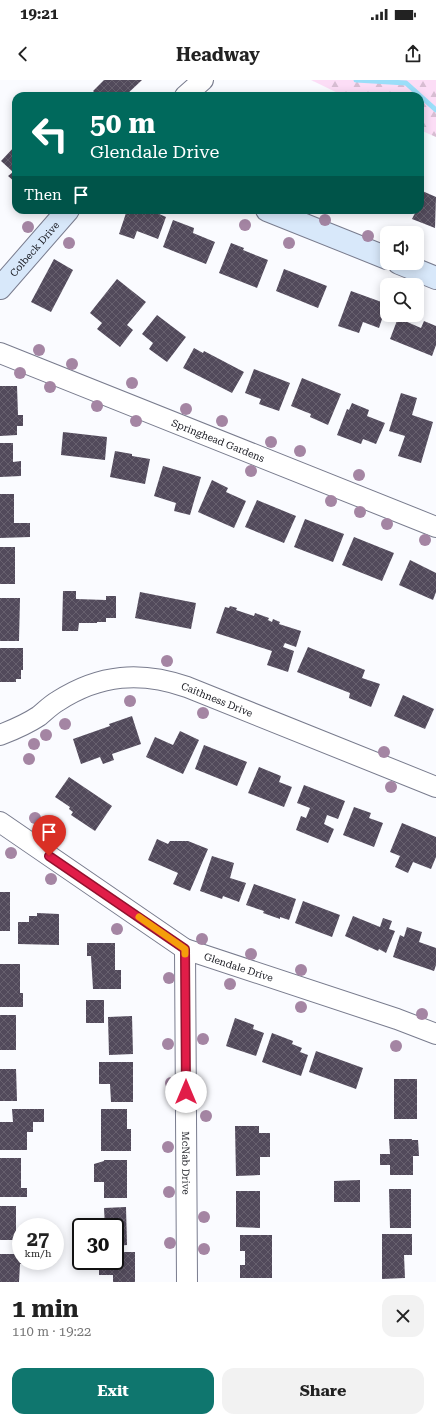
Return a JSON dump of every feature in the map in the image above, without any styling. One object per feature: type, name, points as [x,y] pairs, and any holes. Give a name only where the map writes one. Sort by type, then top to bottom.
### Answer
[{"type":"street","points":[[190,92],[203,80]]},
{"type":"street","name":"Colbeck Drive","points":[[0,288],[65,214]]},
{"type":"street","points":[[277,214],[380,255]]},
{"type":"street","points":[[416,270],[436,278]]},
{"type":"street","name":"Springhead Gardens","points":[[0,353],[436,528]]},
{"type":"street","name":"Caithness Drive","points":[[0,735],[22,726],[38,717],[73,691],[110,678],[130,676],[149,677],[169,681],[187,687],[436,787]]},
{"type":"street","name":"Glendale Drive","points":[[0,822],[185,949],[397,1019],[436,1034]]},
{"type":"street","name":"McNab Drive","points":[[185,949],[187,1282]]},
{"type":"green space","points":[[311,80],[436,80],[436,137],[424,132],[424,92],[336,92]]},
{"type":"building","points":[[104,80],[142,80],[129,92],[93,91]]},
{"type":"building","points":[[12,149],[12,171],[1,161]]},
{"type":"building","points":[[12,173],[12,180],[8,176]]},
{"type":"building","points":[[424,192],[436,197],[435,228],[412,219],[414,214],[424,214]]},
{"type":"building","points":[[126,214],[159,214],[166,217],[158,239],[137,231],[134,239],[119,234]]},
{"type":"building","points":[[173,220],[194,228],[193,233],[215,242],[206,264],[163,247]]},
{"type":"building","points":[[231,243],[244,248],[243,250],[268,260],[257,288],[219,273]]},
{"type":"building","points":[[54,259],[73,270],[51,312],[31,302]]},
{"type":"building","points":[[284,269],[327,286],[318,308],[276,291]]},
{"type":"building","points":[[117,279],[146,302],[127,325],[133,330],[120,347],[97,329],[102,323],[90,313]]},
{"type":"building","points":[[351,291],[380,301],[381,322],[379,328],[363,322],[359,333],[338,326]]},
{"type":"building","points":[[157,315],[186,337],[167,362],[149,349],[153,343],[142,334]]},
{"type":"building","points":[[424,321],[436,326],[436,345],[432,356],[390,339],[396,322],[407,322],[421,328]]},
{"type":"building","points":[[194,348],[203,353],[204,351],[244,372],[232,393],[183,368]]},
{"type":"building","points":[[254,369],[290,383],[279,411],[259,404],[261,399],[245,393]]},
{"type":"building","points":[[302,378],[341,394],[328,425],[310,417],[311,414],[291,406]]},
{"type":"building","points":[[0,386],[17,386],[18,415],[23,415],[23,426],[17,426],[17,435],[0,436]]},
{"type":"building","points":[[401,393],[417,398],[412,415],[433,422],[421,463],[398,456],[405,436],[389,431]]},
{"type":"building","points":[[352,403],[369,410],[367,416],[385,423],[376,444],[363,439],[361,444],[337,435],[347,409],[349,410]]},
{"type":"building","points":[[63,432],[107,437],[105,460],[61,455]]},
{"type":"building","points":[[0,443],[13,443],[13,462],[21,461],[21,476],[0,477]]},
{"type":"building","points":[[115,451],[150,459],[145,484],[110,477]]},
{"type":"building","points":[[163,466],[201,477],[190,515],[174,511],[176,503],[154,496]]},
{"type":"building","points":[[212,480],[228,488],[226,492],[246,501],[234,528],[198,512]]},
{"type":"building","points":[[0,494],[14,494],[14,523],[30,523],[30,537],[0,538]]},
{"type":"building","points":[[257,500],[296,516],[284,543],[245,527]]},
{"type":"building","points":[[305,519],[344,534],[333,562],[294,547]]},
{"type":"building","points":[[354,537],[394,553],[382,581],[342,565]]},
{"type":"building","points":[[0,547],[15,547],[15,584],[0,584]]},
{"type":"building","points":[[410,560],[436,573],[436,592],[433,600],[399,585]]},
{"type":"building","points":[[63,591],[76,591],[76,599],[106,600],[106,596],[116,596],[116,618],[106,618],[106,622],[79,623],[78,631],[62,631]]},
{"type":"building","points":[[140,592],[196,603],[191,629],[135,618]]},
{"type":"building","points":[[0,598],[20,598],[19,641],[0,641]]},
{"type":"building","points":[[230,606],[237,608],[236,610],[254,616],[255,613],[269,618],[268,620],[272,622],[273,619],[280,622],[279,624],[301,631],[296,647],[285,643],[283,647],[294,651],[288,672],[267,665],[272,651],[216,633],[225,607],[229,608]]},
{"type":"building","points":[[308,647],[365,670],[362,678],[380,684],[371,707],[349,698],[350,693],[297,672]]},
{"type":"building","points":[[0,648],[23,648],[23,670],[21,670],[21,679],[16,679],[16,682],[0,682]]},
{"type":"building","points":[[403,695],[434,709],[425,729],[394,716]]},
{"type":"building","points":[[132,716],[141,744],[112,754],[114,760],[103,764],[100,757],[81,764],[73,739],[110,726],[109,724]]},
{"type":"building","points":[[180,731],[199,740],[183,774],[146,757],[155,737],[173,745]]},
{"type":"building","points":[[204,745],[247,762],[237,786],[195,769]]},
{"type":"building","points":[[259,767],[281,776],[279,782],[292,787],[284,807],[248,793]]},
{"type":"building","points":[[69,777],[112,806],[95,831],[71,815],[73,812],[69,809],[70,807],[55,797]]},
{"type":"building","points":[[304,785],[345,801],[338,819],[327,815],[324,824],[334,829],[328,843],[296,830],[301,816],[306,818],[310,808],[297,803]]},
{"type":"building","points":[[354,807],[371,813],[369,818],[383,823],[374,847],[343,835]]},
{"type":"building","points":[[402,823],[436,837],[436,857],[431,869],[413,862],[408,873],[395,867],[400,856],[390,852]]},
{"type":"building","points":[[157,839],[168,844],[170,841],[188,841],[208,849],[190,891],[173,884],[178,873],[148,860]]},
{"type":"building","points":[[212,856],[234,863],[230,878],[246,883],[239,902],[223,896],[222,899],[200,891]]},
{"type":"building","points":[[254,884],[296,899],[289,920],[280,917],[280,919],[263,913],[264,911],[246,905]]},
{"type":"building","points":[[0,892],[10,892],[10,931],[0,931]]},
{"type":"building","points":[[303,901],[340,915],[332,937],[295,923]]},
{"type":"building","points":[[37,913],[59,914],[59,945],[18,944],[18,922],[29,922],[29,916],[37,916]]},
{"type":"building","points":[[353,916],[380,927],[383,918],[392,921],[389,929],[395,931],[386,953],[379,949],[378,951],[345,936]]},
{"type":"building","points":[[407,927],[422,932],[419,942],[436,948],[436,965],[434,971],[393,957],[400,935],[404,937]]},
{"type":"building","points":[[87,943],[115,943],[115,970],[121,970],[121,989],[93,989],[91,956],[87,956]]},
{"type":"building","points":[[0,964],[20,964],[20,993],[23,993],[23,1007],[0,1007]]},
{"type":"building","points":[[86,1000],[104,1000],[104,1023],[86,1023]]},
{"type":"building","points":[[0,1015],[16,1015],[16,1050],[0,1050]]},
{"type":"building","points":[[132,1016],[133,1054],[109,1055],[108,1017]]},
{"type":"building","points":[[235,1018],[254,1025],[253,1029],[264,1033],[256,1056],[226,1046]]},
{"type":"building","points":[[272,1033],[293,1041],[292,1044],[302,1048],[300,1052],[308,1055],[301,1076],[262,1062]]},
{"type":"building","points":[[316,1051],[363,1068],[356,1089],[309,1072]]},
{"type":"building","points":[[99,1062],[133,1062],[133,1102],[111,1102],[110,1084],[99,1084]]},
{"type":"building","points":[[0,1069],[16,1069],[17,1101],[0,1101]]},
{"type":"building","points":[[394,1079],[417,1079],[417,1119],[394,1119]]},
{"type":"building","points":[[12,1109],[44,1109],[44,1122],[33,1122],[33,1132],[27,1132],[27,1150],[0,1150],[0,1122],[13,1122]]},
{"type":"building","points":[[101,1109],[127,1109],[127,1129],[131,1129],[131,1151],[101,1151]]},
{"type":"building","points":[[235,1126],[259,1126],[259,1133],[270,1133],[270,1157],[260,1157],[260,1175],[236,1176]]},
{"type":"building","points":[[389,1139],[418,1140],[419,1156],[413,1156],[413,1175],[390,1175],[390,1165],[380,1165],[380,1154],[390,1154]]},
{"type":"building","points":[[0,1158],[21,1158],[21,1188],[27,1188],[27,1197],[0,1197]]},
{"type":"building","points":[[104,1160],[127,1160],[127,1198],[104,1198],[104,1182],[94,1182],[94,1164]]},
{"type":"building","points":[[360,1180],[360,1202],[334,1202],[334,1181]]},
{"type":"building","points":[[389,1189],[411,1189],[411,1228],[390,1228]]},
{"type":"building","points":[[236,1191],[260,1191],[260,1228],[236,1227]]},
{"type":"building","points":[[0,1206],[16,1206],[16,1218],[12,1218],[12,1240],[0,1240]]},
{"type":"building","points":[[126,1207],[127,1245],[124,1245],[124,1218],[105,1218],[104,1208]]},
{"type":"building","points":[[382,1234],[412,1234],[412,1255],[404,1255],[405,1278],[382,1279]]},
{"type":"building","points":[[240,1235],[272,1235],[272,1278],[240,1278],[240,1265],[245,1265],[245,1251],[240,1251]]},
{"type":"building","points":[[124,1252],[135,1252],[135,1282],[113,1282],[113,1275],[99,1275],[99,1270],[124,1270]]},
{"type":"building","points":[[0,1254],[12,1254],[12,1270],[20,1270],[19,1282],[0,1282]]},
{"type":"waterway","points":[[356,80],[406,83],[416,92]]},
{"type":"waterway","points":[[424,99],[436,110]]},
{"type":"slow traffic","points":[[139,917],[185,949],[185,954]]},
{"type":"route","points":[[49,856],[185,949],[186,1092]]}]
